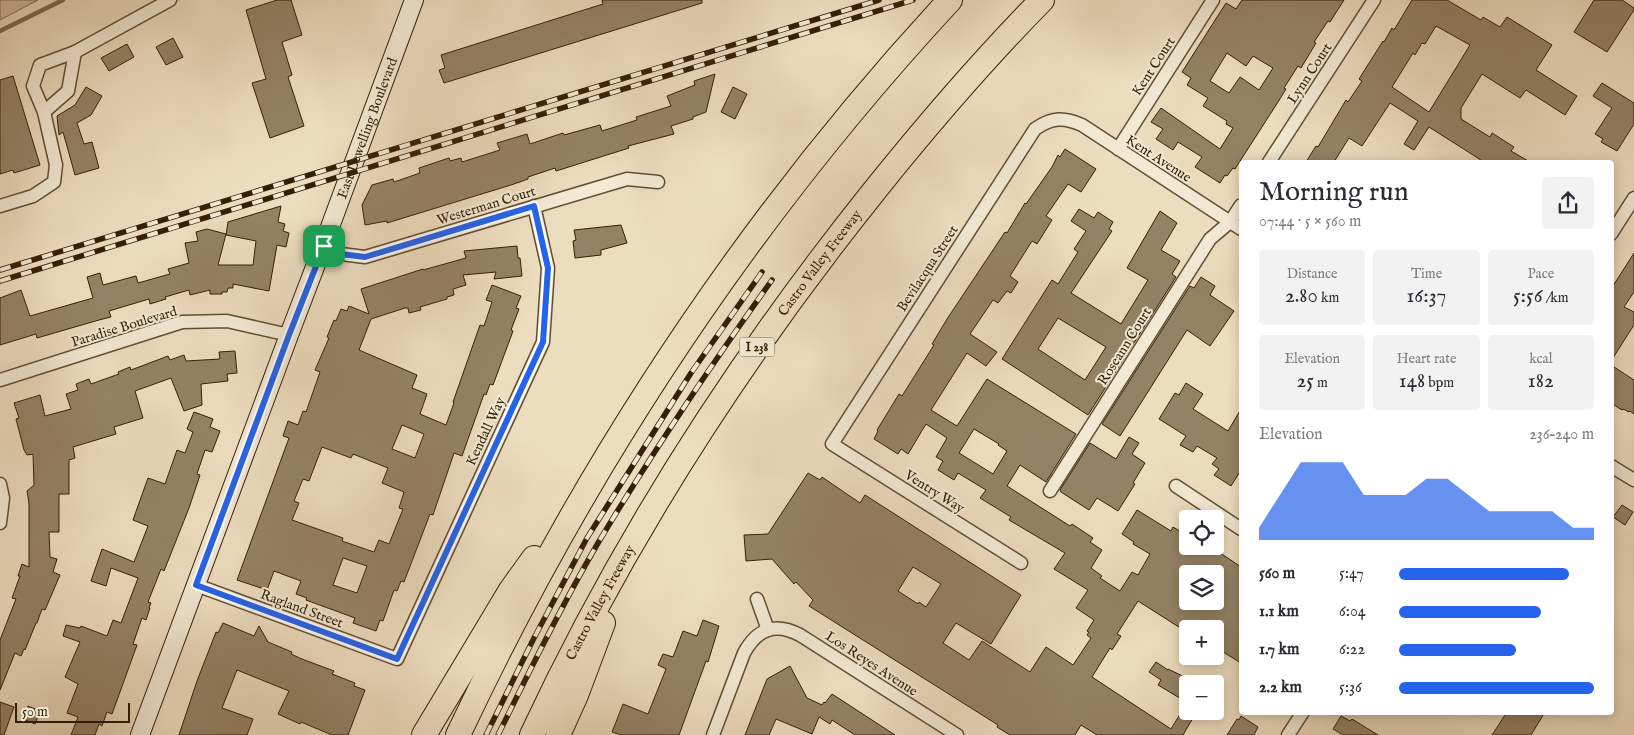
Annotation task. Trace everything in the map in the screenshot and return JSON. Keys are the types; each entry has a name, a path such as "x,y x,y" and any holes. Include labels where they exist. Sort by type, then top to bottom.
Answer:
{"highway":[{"path":"458,735 512,624 578,504 648,390 724,277 804,170 908,46 950,0"},
{"name":"Castro Valley Freeway","path":"532,735 572,654 636,537 670,480 743,367 822,257 911,145 992,53 1042,0"},
{"path":"424,735 511,590 578,504"},
{"path":"558,735 576,695 636,537"}],"main road":[{"name":"East Lewelling Boulevard","path":"140,735 324,246 414,0"}],"street":[{"path":"0,206 33,196 54,182 56,165 44,112 33,86 40,65 74,52 170,0"},
{"name":"Kent Court","path":"1118,149 1213,0"},
{"name":"Lynn Court","path":"1270,160 1374,0"},
{"path":"44,112 68,91 74,52"},
{"name":"Kent Avenue","path":"1056,119 1068,119 1082,126 1236,226"},
{"name":"Bevilacqua Street","path":"832,444 1035,129 1044,122 1056,119"},
{"name":"Westerman Court","path":"324,246 341,254 365,257 627,179 658,182"},
{"path":"1614,229 1634,198"},
{"name":"Kendall Way","path":"397,659 543,342 548,268 534,206"},
{"name":"Roseann Court","path":"1050,491 1210,239 1236,226"},
{"name":"Paradise Boulevard","path":"0,380 182,322 227,321 289,335"},
{"name":"Ventry Way","path":"832,444 1021,563"},
{"path":"1614,468 1634,480"},
{"path":"0,484 3,498 0,523"},
{"path":"1176,486 1239,528"},
{"name":"Ragland Street","path":"196,585 397,659"},
{"path":"713,735 744,653 754,637 768,630 757,599"},
{"name":"Los Reyes Avenue","path":"768,630 784,629 800,635 957,735"},
{"path":"1288,735 1301,715"}],"shaded area":[{"path":"0,0 38,0 0,20"}],"building":[{"path":"277,0 291,0 302,35 282,42 292,75 288,77 304,126 270,138 252,83 266,79 246,10"},
{"path":"602,0 702,0 702,3 444,83 439,70 445,68 441,55 603,4"},
{"path":"1242,0 1344,0 1314,42 1316,43 1301,68 1298,66 1284,88 1286,89 1235,169 1233,168 1227,176 1225,175 1220,183 1195,167 1202,157 1178,142 1173,150 1156,139 1163,129 1151,122 1161,108 1220,149 1233,128 1226,124 1227,121 1203,106 1208,98 1187,85 1191,78 1182,72 1226,3 1236,9","holes":["1227,53 1246,66 1253,56 1273,68 1259,90 1240,77 1229,93 1210,81"]},
{"path":"1412,0 1447,0 1481,20 1483,17 1500,27 1507,17 1552,45 1536,70 1577,96 1565,115 1526,90 1520,98 1482,74 1461,108 1461,119 1490,137 1492,133 1514,147 1511,151 1527,160 1481,160 1429,127 1414,150 1404,144 1418,121 1390,103 1362,146 1349,138 1335,160 1307,160 1316,146 1318,147 1346,100 1348,102 1362,81 1359,79 1392,28 1394,30","holes":["1436,26 1470,45 1429,112 1392,87 1413,53 1415,55 1422,43 1425,44"]},
{"path":"1594,0 1622,0 1634,8 1607,52 1574,32"},
{"path":"173,38 183,57 166,65 156,47"},
{"path":"127,44 134,57 109,71 101,58"},
{"path":"715,74 706,112 693,117 693,119 671,126 674,134 628,146 629,148 556,171 555,168 511,185 387,223 387,221 365,225 362,205 372,185 393,179 394,182 420,173 419,168 449,158 450,161 461,158 462,162 500,150 497,143 527,134 530,144 563,133 564,135 600,125 602,131 637,120 636,117 671,106 667,96 695,85 694,81"},
{"path":"13,76 40,165 14,173 13,170 0,174 0,80"},
{"path":"1602,83 1634,103 1634,124 1617,151 1601,142 1603,139 1595,134 1612,108 1593,96"},
{"path":"86,87 102,96 91,115 77,123 84,144 92,142 99,168 75,175 63,132 59,135 57,116 75,105"},
{"path":"733,87 747,94 735,119 721,112"},
{"path":"1065,149 1096,169 1081,192 1068,184 1046,216 1052,220 1037,244 1032,241 1010,276 1018,282 1011,293 1007,291 998,303 993,300 970,334 997,352 986,366 967,353 931,410 957,426 987,379 1076,434 1046,482 1020,465 1007,486 1070,526 1072,524 1093,538 1090,542 1102,550 1091,568 1102,576 1100,578 1120,591 1132,572 1138,575 1150,554 1133,544 1134,542 1122,534 1137,510 1171,531 1173,527 1179,531 1179,555 1223,555 1239,566 1239,662 1224,653 1224,620 1179,620 1179,627 1138,601 1117,634 1121,636 1112,650 1110,648 1092,677 1171,729 1179,716 1179,720 1192,720 1183,735 1097,735 1081,725 1075,735 1010,735 997,727 998,725 809,606 813,600 796,582 794,584 772,559 746,561 744,535 768,534 808,473 820,480 822,477 860,503 865,495 1021,595 991,644 956,623 943,643 969,660 982,641 1030,672 1046,647 1073,665 1091,638 1087,635 1089,632 1087,631 1094,620 1076,608 1088,590 1054,569 1065,553 1009,520 1011,517 980,498 986,490 958,473 954,480 938,470 943,461 936,457 947,438 926,424 908,454 901,449 898,454 874,439 877,430 899,394 902,396 934,345 932,344 947,319 1005,232 1007,233 1025,203 1052,167 1058,155 1060,157","holes":["974,429 1007,451 993,474 959,453","913,567 941,584 926,607 898,591"]},
{"path":"281,206 278,222 285,224 283,231 289,233 286,247 277,245 269,291 233,284 233,288 228,288 227,292 222,292 222,294 210,294 210,290 190,295 189,290 165,297 166,299 150,304 149,299 109,311 111,317 37,338 36,334 0,345 0,298 21,290 30,316 93,298 87,277 100,273 103,285 136,276 138,283 170,274 168,269 189,263 185,243 198,241 196,232 207,229 226,234 218,265 253,265 256,241 226,235 228,222"},
{"path":"1079,209 1094,218 1098,212 1113,222 1109,229 1112,231 1071,293 1121,324 1148,280 1127,268 1160,211 1177,223 1161,250 1180,261 1172,274 1176,277 1088,415 1002,359 1052,280 1058,284 1078,252 1074,249 1086,231 1071,221","holes":["1058,318 1106,347 1085,380 1038,349"]},
{"path":"621,225 627,243 601,250 601,255 575,258 573,241 576,240 574,230"},
{"path":"517,246 522,276 494,279 496,272 463,275 466,285 453,289 454,295 447,297 447,299 420,307 421,310 409,313 408,308 405,308 371,319 359,350 417,375 412,388 427,394 420,414 446,425 480,325 484,326 492,302 486,300 492,285 521,296 516,308 519,309 511,330 513,331 493,385 490,384 486,395 484,394 462,456 454,453 433,515 430,514 404,582 401,581 397,591 394,590 383,621 380,620 376,631 353,623 355,618 306,600 307,598 296,594 301,581 274,571 267,590 237,580 289,438 283,436 288,421 298,425 303,411 306,412 320,372 315,370 329,338 327,337 334,320 336,321 341,309 347,311 349,306 369,314 361,289 423,269 466,258 464,251","holes":["402,425 424,434 415,458 392,449","322,447 351,458 353,454 388,468 382,483 404,492 399,508 403,509 389,544 379,540 374,552 342,541 343,538 292,520 299,503 294,501 303,479 309,481","343,558 367,566 357,593 333,585"]},
{"path":"1634,253 1634,292 1624,307 1634,312 1634,325 1614,356 1614,284"},
{"path":"1201,277 1215,286 1210,295 1234,311 1210,346 1187,330 1120,436 1102,424 1190,286 1194,288"},
{"path":"235,351 237,373 227,374 228,381 201,384 202,405 184,411 171,378 135,391 143,418 114,427 116,434 73,447 75,458 69,460 69,494 59,494 59,532 49,532 50,557 57,559 53,572 60,575 45,610 42,609 25,650 21,656 15,653 0,690 0,640 16,599 12,598 22,564 29,567 29,504 27,491 34,485 33,454 27,455 24,450 16,419 19,418 14,403 40,395 45,416 71,409 66,394 78,390 76,384 89,379 91,384 119,374 118,372 130,367 131,370 168,356 170,360 184,355 186,361 220,359 219,352"},
{"path":"1614,367 1634,380 1634,414 1630,411 1622,410 1614,405"},
{"path":"1186,383 1203,394 1193,409 1228,431 1239,412 1239,473 1231,486 1214,475 1219,469 1212,464 1217,458 1197,446 1193,452 1180,445 1186,436 1159,419 1175,393 1179,395"},
{"path":"194,412 213,419 210,427 220,431 212,452 205,450 197,474 200,475 189,508 164,571 161,569 148,602 151,603 146,620 142,618 133,644 137,645 112,714 107,712 102,726 99,724 95,735 71,735 78,717 67,713 78,684 65,677 80,642 63,636 66,625 80,628 81,626 107,636 113,620 121,623 138,578 111,568 106,586 91,581 102,549 134,562 148,526 133,520 148,478 165,484 177,450 185,453 193,432 187,429"},
{"path":"1129,437 1139,443 1132,454 1145,463 1133,483 1135,484 1118,511 1097,498 1089,510 1061,492 1060,490 1090,443 1116,459"},
{"path":"1622,505 1633,512 1625,525 1614,518"},
{"path":"703,620 719,626 708,662 706,661 679,735 621,735 612,732 623,704 648,714 666,669 658,665 663,654 673,657 683,631 697,636"},
{"path":"223,623 254,636 259,626 268,642 292,652 291,654 302,659 334,671 332,674 355,683 354,686 365,690 348,735 332,735 278,714 289,691 237,670 222,708 253,719 247,735 179,735 216,632 218,633"},
{"path":"1156,662 1181,675 1179,675 1179,698 1158,685 1161,680 1149,672"},
{"path":"790,666 807,698 822,705 832,694 895,735 855,735 832,720 830,724 819,717 812,734 776,719 769,735 745,735 767,679"},
{"path":"0,702 14,707 4,735 0,735"},
{"path":"28,706 40,711 35,724 23,719"},
{"path":"1505,715 1543,715 1531,735 1492,735"},
{"path":"1241,716 1258,727 1254,735 1227,735 1237,719 1239,720"},
{"path":"1341,716 1350,721 1352,719 1378,735 1343,735 1333,729"}],"waterway":[{"path":"0,31 63,0"}],"railway":[{"path":"0,270 879,0"},
{"path":"0,281 913,0"},
{"path":"486,735 534,638 587,538 691,373 762,272"},
{"path":"498,735 534,662 598,543 682,410 772,280"}],"route":[{"path":"534,206 548,268 543,342 397,659 196,585 324,246 341,254 365,257 534,206"}]}
